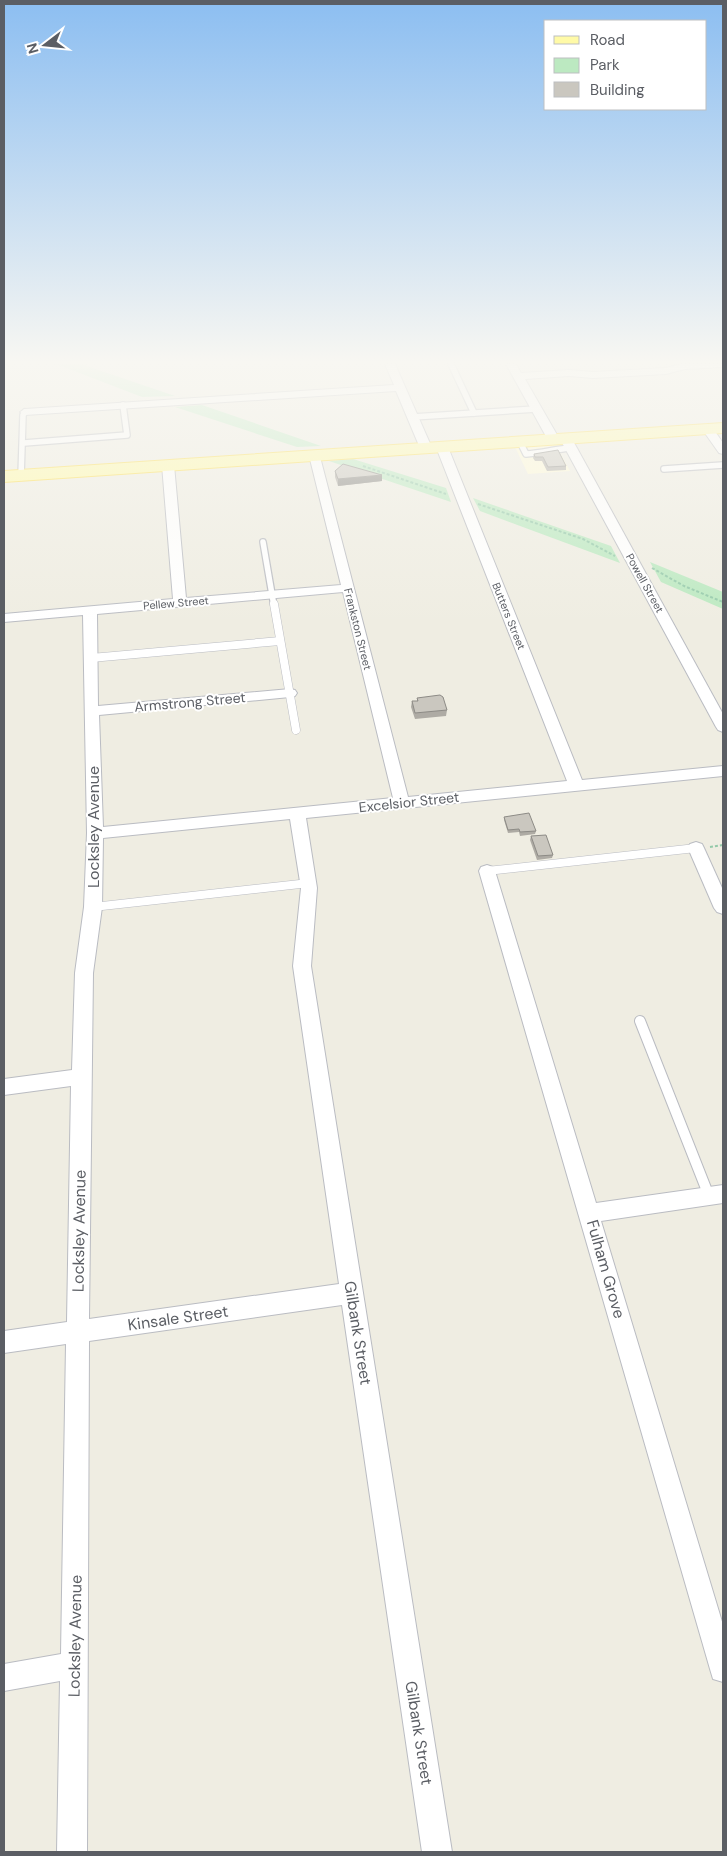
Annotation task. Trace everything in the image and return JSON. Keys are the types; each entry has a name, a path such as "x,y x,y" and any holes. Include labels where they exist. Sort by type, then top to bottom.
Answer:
{"main road":[{"path":"12,477 390,451"}],"street":[{"name":"Butters Street","path":"435,451 576,785"},
{"name":"Powell Street","path":"554,451 632,561 723,727"},
{"name":"Frankston Street","path":"315,455 402,803"},
{"path":"168,465 180,602"},
{"name":"Pellew Street","path":"4,618 348,588"},
{"name":"Locksley Avenue","path":"72,1852 81,1078 84,973 93,907 95,833 90,611"},
{"name":"Armstrong Street","path":"91,711 290,693"},
{"name":"Excelsior Street","path":"95,833 723,771"},
{"name":"Gilbank Street","path":"297,814 308,883 302,966 437,1852"},
{"path":"696,848 723,908"},
{"name":"Fulham Grove","path":"487,871 590,1213 723,1669"},
{"path":"4,1087 81,1078"},
{"path":"590,1213 716,1195"},
{"name":"Kinsale Street","path":"4,1342 352,1293"},
{"path":"4,1677 74,1665"}],"lane":[{"path":"12,477 21,451"},
{"path":"664,469 723,465"},
{"path":"263,542 296,730"},
{"path":"91,658 280,641"},
{"path":"487,871 696,848"},
{"path":"93,907 308,883"},
{"path":"640,1022 716,1195"}],"path":[{"path":"361,465 450,495"},
{"path":"474,502 584,541 609,551 617,558 625,557 642,567 653,568 670,576 684,586 723,602"}],"shaded area":[{"path":"517,451 559,451 570,471 528,474"}],"green space":[{"path":"353,459 446,488 451,502 329,461"},
{"path":"473,498 611,546 620,563 480,511"},
{"path":"650,562 723,592 723,609 661,582"}],"building":[{"path":"558,451 566,466 548,467 543,457 535,457 534,454"},
{"path":"343,464 382,475 338,479 335,471"},
{"path":"440,695 443,697 447,710 415,713 412,701 418,701 417,698"},
{"path":"529,813 536,831 520,832 519,829 508,830 504,817"},
{"path":"546,835 553,855 538,856 531,836"}]}
